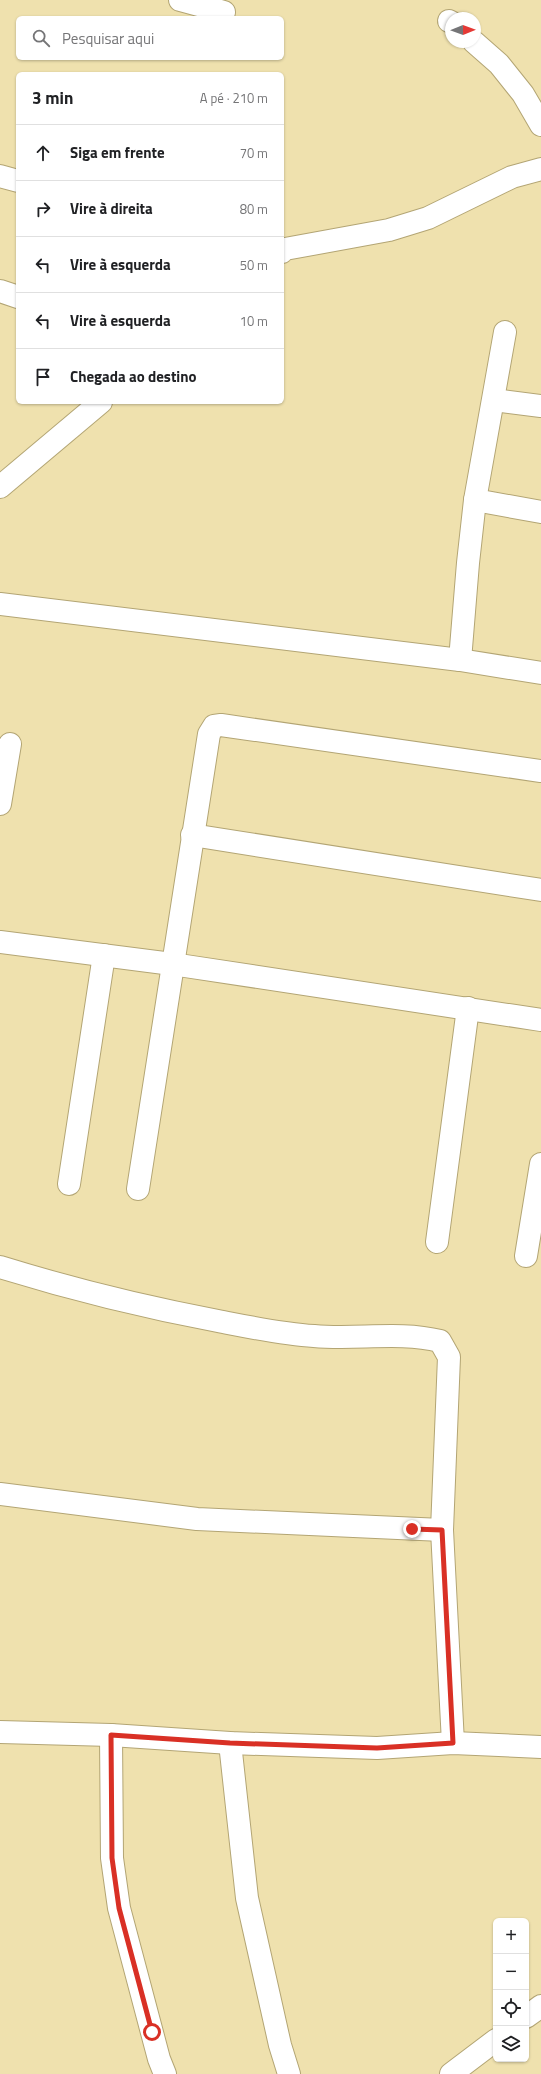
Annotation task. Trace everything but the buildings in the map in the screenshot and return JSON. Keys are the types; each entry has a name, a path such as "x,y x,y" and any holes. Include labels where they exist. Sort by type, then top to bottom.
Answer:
{"street":[{"path":"180,0 224,12"},
{"path":"481,48 499,64 523,94 541,125"},
{"path":"284,250 389,230 409,224 428,218 512,177 541,169"},
{"path":"0,176 16,180"},
{"path":"0,291 16,296"},
{"path":"460,660 475,500 505,332"},
{"path":"494,400 541,406"},
{"path":"0,487 99,404"},
{"path":"475,500 541,512"},
{"path":"0,604 460,660 541,674"},
{"path":"138,1189 192,835 209,734 214,726 221,725 541,771"},
{"path":"0,804 10,744"},
{"path":"192,835 541,890"},
{"path":"0,942 172,964 541,1020"},
{"path":"69,1184 104,955"},
{"path":"437,1242 468,1008"},
{"path":"526,1256 541,1164"},
{"path":"0,1267 81,1291 192,1316 266,1330 314,1336 421,1336 440,1341 449,1357 442,1530 453,1743"},
{"path":"0,1494 197,1519 442,1530"},
{"path":"0,1732 111,1735 230,1743 377,1748 453,1743 541,1747"},
{"path":"111,1735 112,1858 119,1908 159,2059 165,2074"},
{"path":"230,1743 247,1898 280,2045 289,2074"},
{"path":"529,2015 541,2006"},
{"path":"450,2074 493,2042"}],"route":[{"path":"152,2032 119,1908 112,1858 111,1735 230,1743 377,1748 453,1743 442,1530 412,1529"}]}
